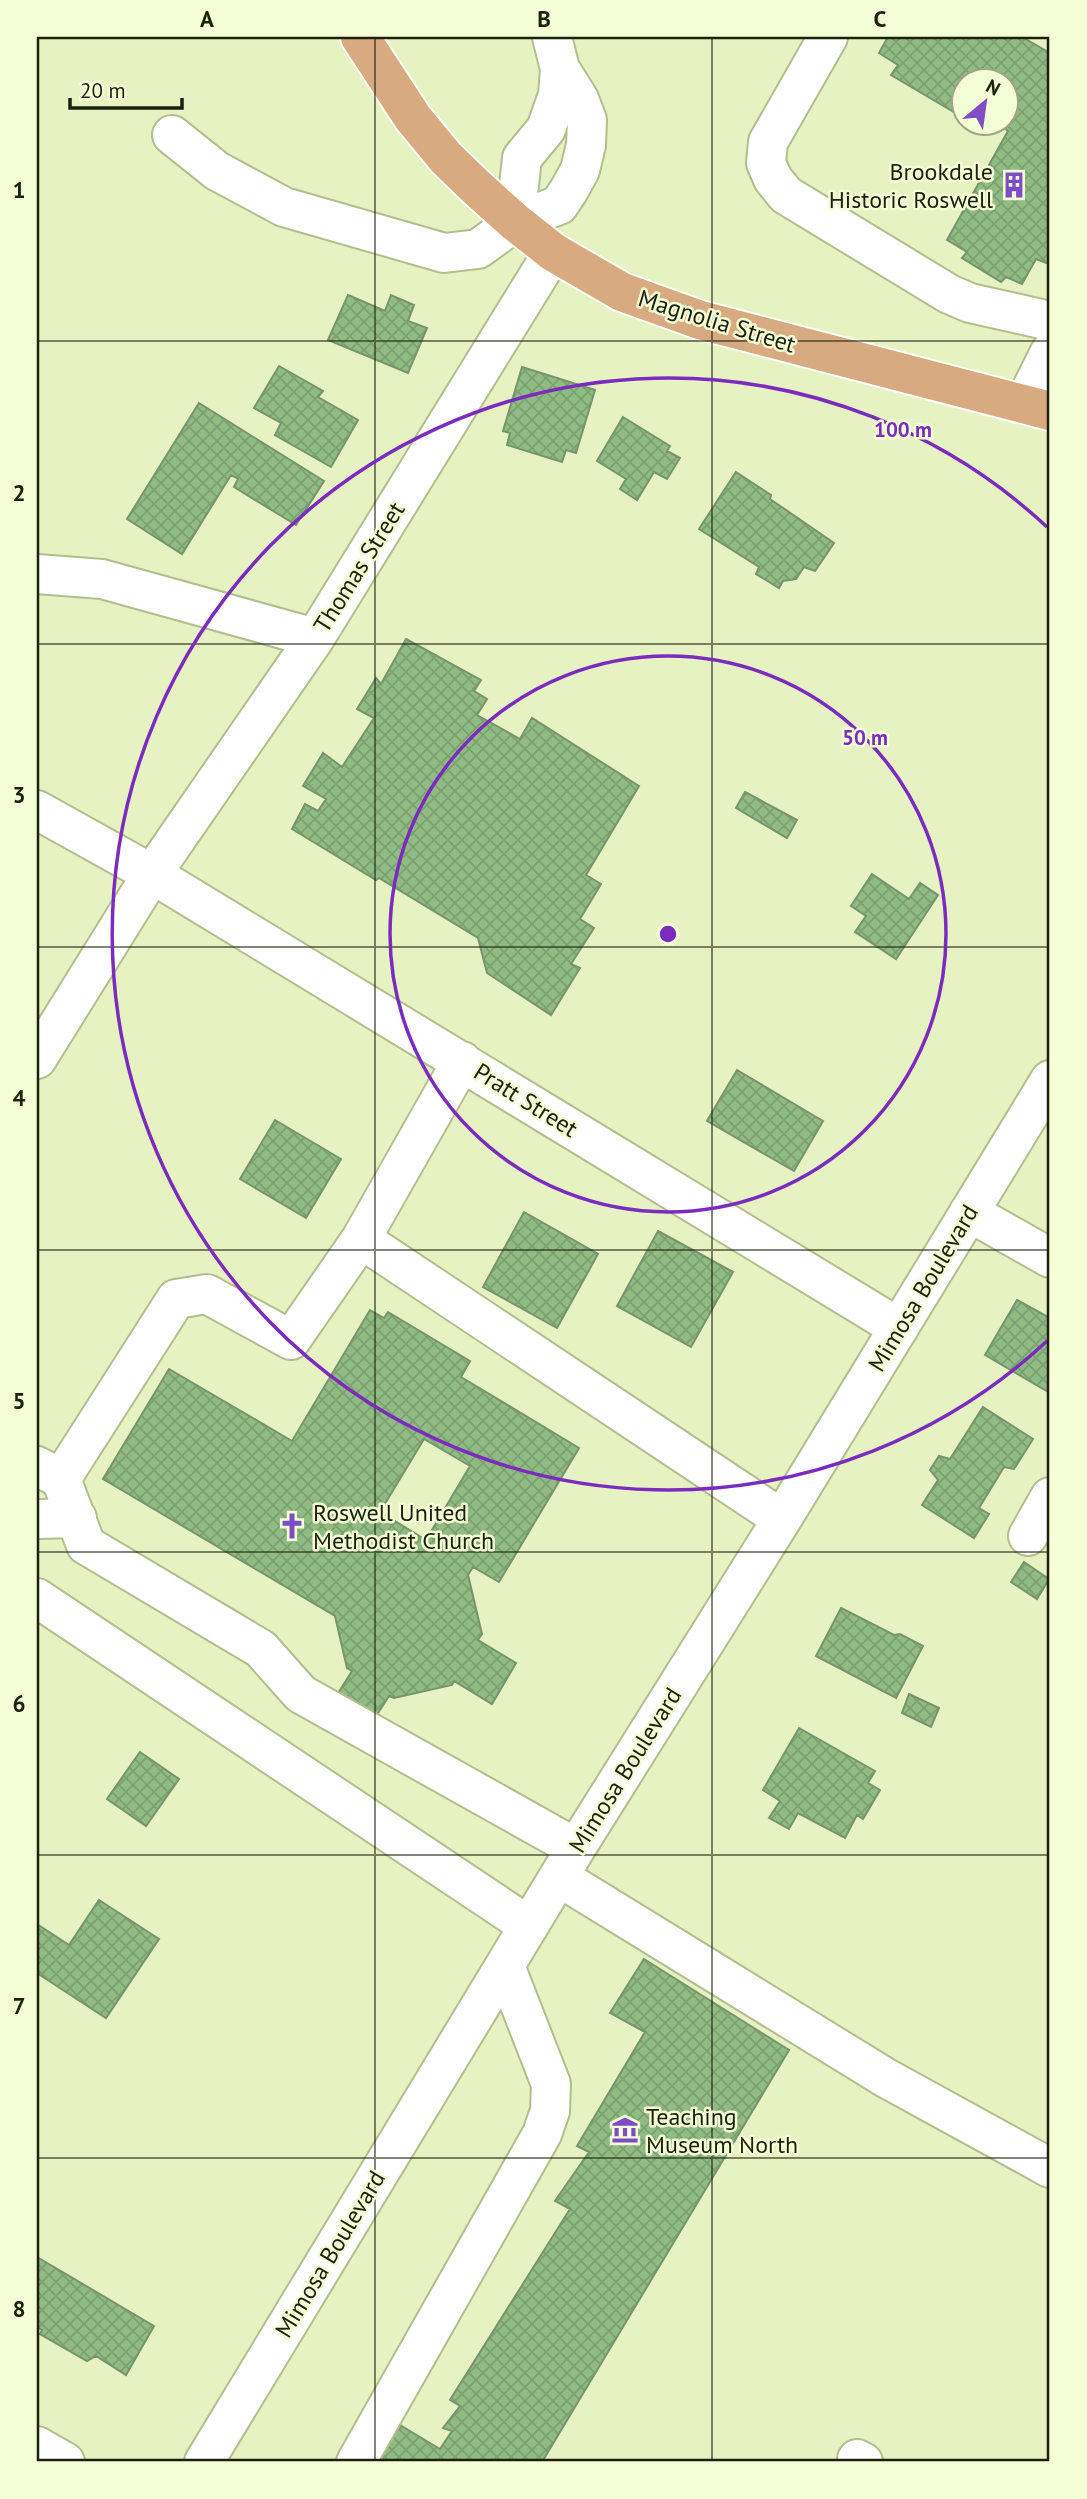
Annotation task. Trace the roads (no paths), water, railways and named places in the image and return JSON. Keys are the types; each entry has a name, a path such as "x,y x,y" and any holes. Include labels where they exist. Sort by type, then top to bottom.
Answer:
{"main road":[{"name":"Magnolia Street","path":"360,37 413,118 446,158 515,222 554,252 622,292 700,320 1037,408"}],"street":[{"path":"828,37 768,142 766,163 773,179 786,194 949,294 970,303 1050,321"},
{"path":"515,222 522,158 546,129 558,95 556,53"},
{"path":"172,135 217,171 284,207 444,253 478,249 515,222 559,205 580,170 586,145 587,120 556,53"},
{"name":"Thomas Street","path":"37,1059 152,874 315,638 554,252"},
{"path":"1037,408 1050,352"},
{"path":"37,574 102,579 315,638"},
{"name":"Pratt Street","path":"37,810 152,874 899,1328"},
{"path":"462,1061 361,1239 290,1340 207,1294 176,1299 49,1473 77,1518 86,1545 261,1649 301,1694 568,1862 886,2078 1050,2168"},
{"name":"Mimosa Boulevard","path":"204,2462 568,1862 782,1519 1050,1080"},
{"path":"969,1212 1050,1258"},
{"path":"361,1239 782,1519"},
{"path":"1028,1536 1050,1497"},
{"path":"37,1519 77,1518"},
{"path":"37,1598 529,1926"},
{"path":"356,2462 542,2134 550,2111 551,2084 505,1966"},
{"path":"37,2445 65,2462"}],"place":[{"name":"Brookdale Historic Roswell","path":"1014,185"},
{"name":"Roswell United Methodist Church","path":"292,1526"},
{"name":"Teaching Museum North","path":"625,2130"}]}
